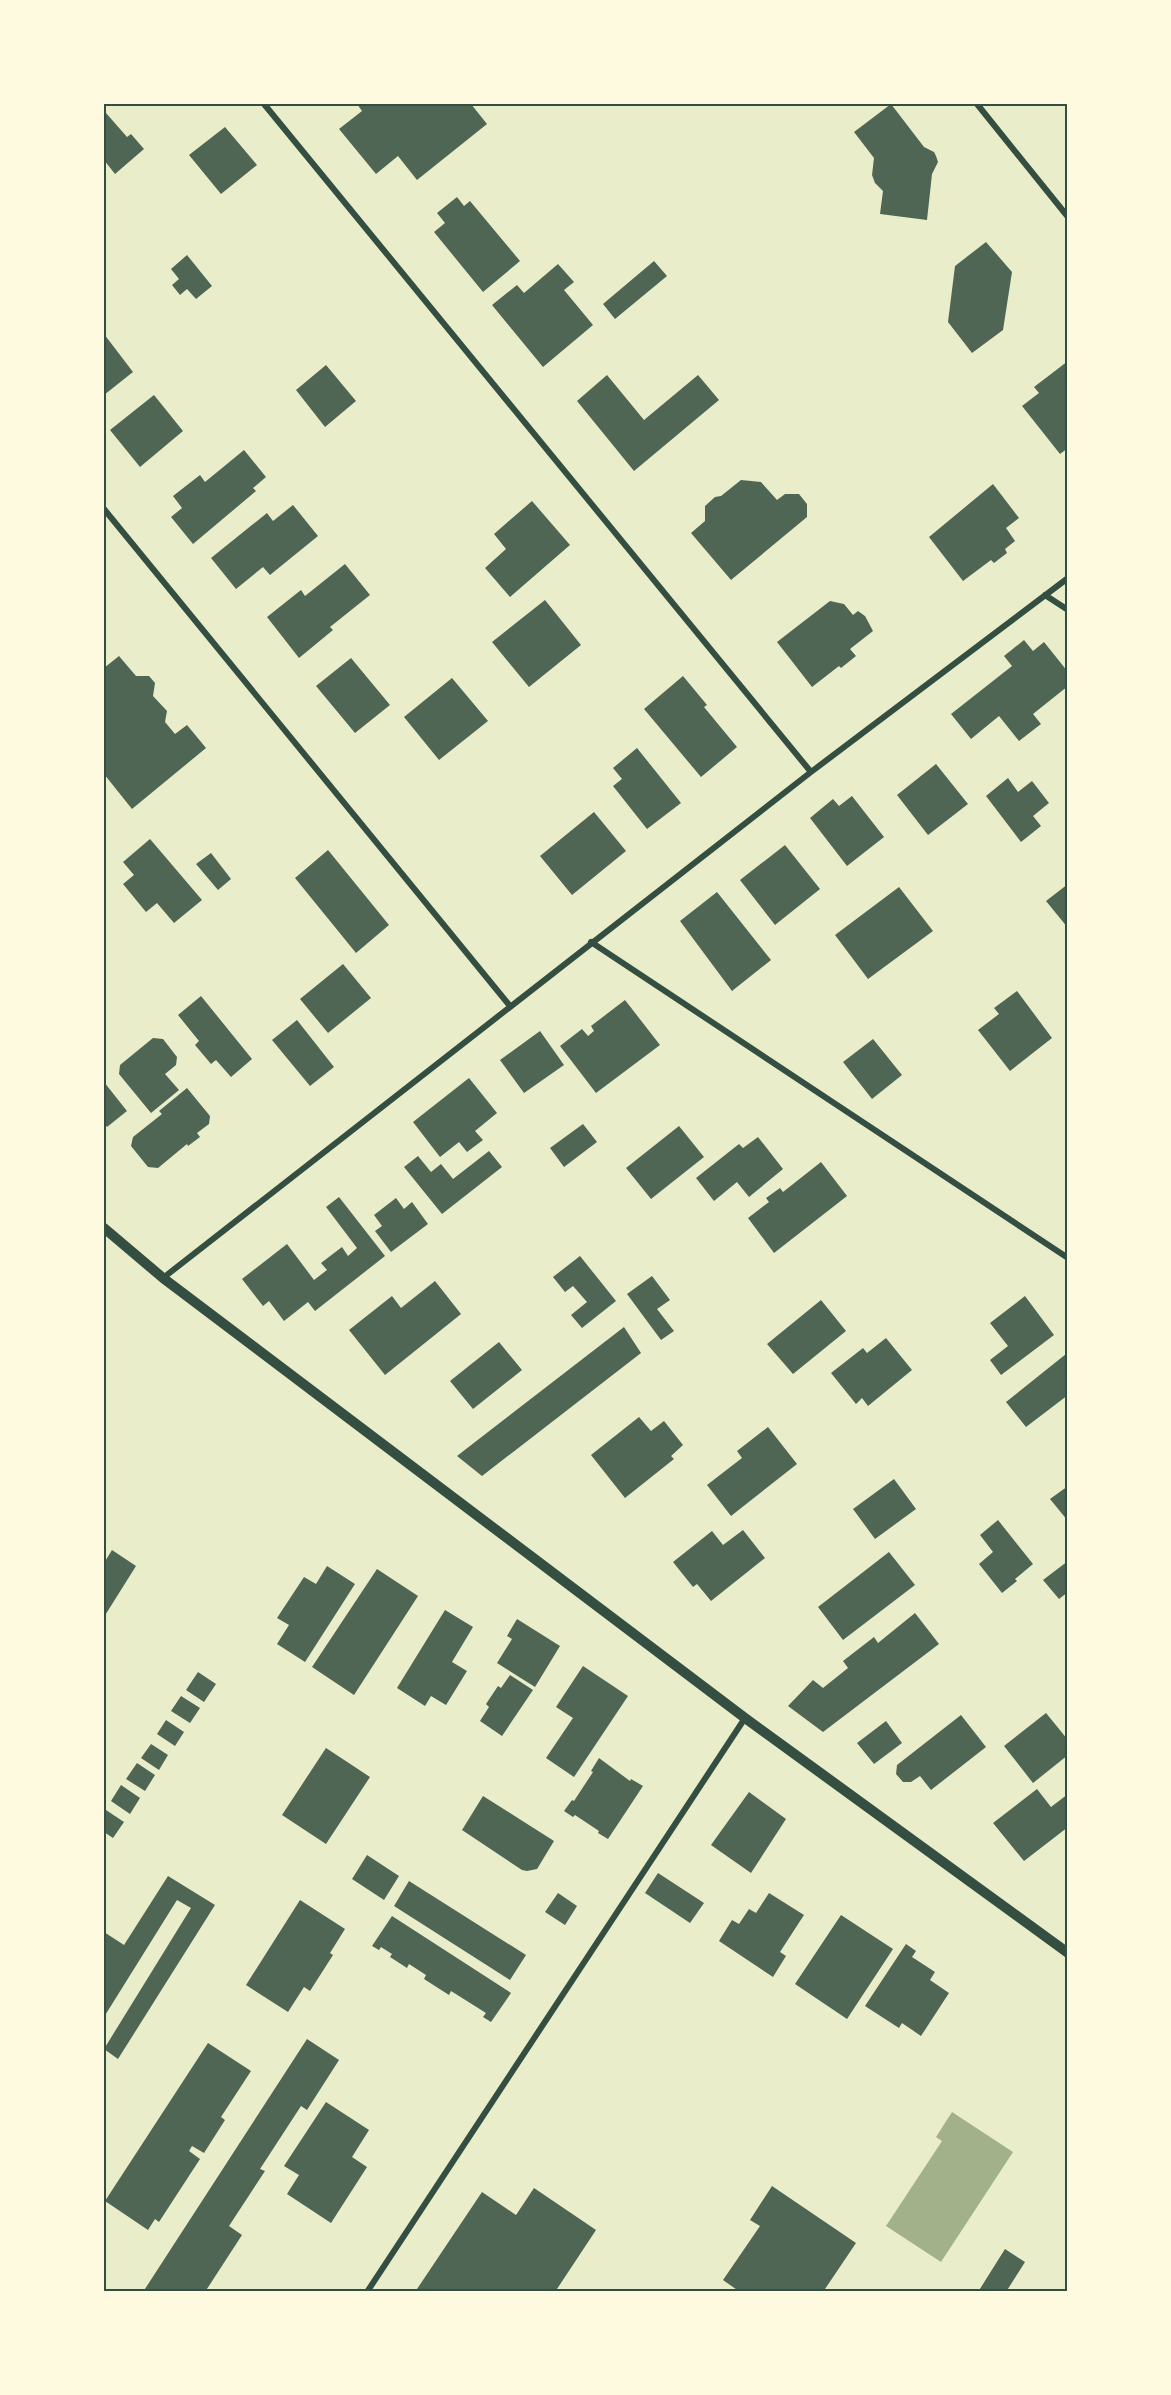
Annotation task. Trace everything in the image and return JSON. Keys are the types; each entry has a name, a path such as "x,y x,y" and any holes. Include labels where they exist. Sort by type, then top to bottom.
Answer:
{"street":[{"path":"264,104 811,772"},
{"path":"977,104 1068,217"},
{"path":"104,509 510,1006"},
{"path":"162,1278 811,772 1068,578"},
{"path":"1045,596 1068,610"},
{"path":"591,942 1068,1258"},
{"path":"104,1228 162,1278 745,1718 1068,1953"},
{"path":"366,2292 745,1718"}],"shaded area":[{"path":"952,2112 1013,2152 941,2262 886,2226 942,2141 936,2137"}],"building":[{"path":"357,104 471,104 487,124 417,180 398,156 376,174 339,129 362,111"},
{"path":"891,104 924,147 934,152 938,162 932,174 927,220 880,214 883,191 875,183 872,175 874,158 854,132"},
{"path":"106,113 127,137 131,134 144,149 115,174 104,160 104,115"},
{"path":"225,127 257,165 221,194 189,155"},
{"path":"457,197 464,206 470,201 520,261 483,292 434,232 445,223 437,213"},
{"path":"986,242 1012,272 1003,330 972,353 948,322 955,266"},
{"path":"187,255 212,286 196,299 187,289 180,295 172,285 179,279 171,269"},
{"path":"654,261 667,276 615,319 603,304"},
{"path":"558,264 574,282 564,290 593,325 543,367 492,305 517,285 524,293"},
{"path":"104,334 133,372 104,395"},
{"path":"1068,361 1068,448 1060,454 1022,406 1039,393 1034,387"},
{"path":"326,365 356,401 325,427 296,390"},
{"path":"607,375 644,420 698,375 719,400 634,471 577,401"},
{"path":"154,395 183,431 140,467 110,430"},
{"path":"244,450 266,477 253,488 256,491 193,544 171,517 182,508 173,496 200,475 205,482"},
{"path":"741,480 761,482 777,500 785,494 799,494 807,504 807,517 731,580 691,533 705,521 705,506"},
{"path":"993,484 1019,518 1006,528 1015,541 1005,549 1007,553 994,563 991,560 963,581 929,537"},
{"path":"532,501 570,545 510,597 485,568 506,549 494,534"},
{"path":"293,505 318,536 270,575 263,567 236,589 211,558 267,513 273,521"},
{"path":"345,564 370,595 330,627 333,630 299,658 267,617 301,590 305,596"},
{"path":"545,600 581,645 529,687 492,642"},
{"path":"830,601 844,604 853,615 858,611 865,616 873,631 850,649 856,656 812,687 777,642"},
{"path":"1024,640 1033,651 1044,642 1068,672 1068,686 1033,714 1041,724 1019,741 999,716 971,739 951,714 1012,666 1004,656"},
{"path":"119,656 136,676 149,676 155,683 153,696 167,711 165,722 175,734 187,725 206,748 132,809 104,774 104,668"},
{"path":"351,658 390,705 355,733 316,686"},
{"path":"683,676 707,705 704,707 737,747 701,777 644,709"},
{"path":"452,678 488,721 439,760 404,717"},
{"path":"637,748 681,803 647,829 613,786 622,779 613,768"},
{"path":"936,764 968,804 928,835 897,795"},
{"path":"1008,778 1018,792 1032,781 1049,803 1033,816 1041,826 1021,842 986,796"},
{"path":"852,796 884,837 847,866 810,818 833,799 839,806"},
{"path":"594,812 626,851 572,895 540,856"},
{"path":"150,839 202,900 174,923 157,903 146,912 123,884 134,875 123,862"},
{"path":"785,845 820,889 775,925 740,880"},
{"path":"328,850 389,925 356,953 295,878"},
{"path":"211,853 231,879 218,890 196,864"},
{"path":"1068,884 1068,928 1046,901"},
{"path":"899,887 933,931 868,979 835,935"},
{"path":"717,892 771,960 732,991 680,921"},
{"path":"343,964 371,998 328,1033 300,999"},
{"path":"1017,991 1052,1038 1010,1071 978,1030 999,1014 994,1008"},
{"path":"201,996 252,1059 231,1077 216,1060 211,1064 195,1045 199,1041 178,1015"},
{"path":"625,1000 660,1045 596,1093 560,1046 582,1029 588,1036 594,1031 591,1026"},
{"path":"297,1020 334,1067 310,1086 272,1040"},
{"path":"540,1031 564,1065 524,1093 500,1060"},
{"path":"153,1038 163,1039 177,1057 176,1065 165,1074 179,1090 151,1113 119,1074 120,1065"},
{"path":"873,1039 902,1075 872,1099 843,1062"},
{"path":"469,1078 497,1113 475,1131 483,1140 467,1152 459,1142 440,1157 413,1122"},
{"path":"104,1082 127,1111 107,1127 104,1123"},
{"path":"187,1088 210,1116 209,1124 197,1133 200,1137 188,1146 187,1144 158,1168 148,1167 131,1146 133,1137 162,1114 159,1111"},
{"path":"583,1124 597,1142 564,1167 550,1148"},
{"path":"679,1126 704,1157 651,1199 626,1168"},
{"path":"758,1137 783,1169 749,1197 737,1182 714,1201 696,1178 739,1144 743,1148"},
{"path":"489,1151 502,1167 442,1214 404,1167 418,1156 431,1172 441,1164 453,1179"},
{"path":"821,1162 847,1196 774,1253 748,1218 769,1202 766,1198 780,1188 783,1192"},
{"path":"339,1197 385,1256 315,1311 308,1302 284,1321 269,1301 263,1306 242,1279 287,1244 314,1280 327,1270 321,1263 342,1247 348,1256 357,1248 326,1207"},
{"path":"396,1198 404,1209 412,1202 428,1224 391,1252 375,1231 382,1226 374,1215"},
{"path":"580,1256 616,1301 582,1328 571,1315 587,1302 573,1286 565,1292 553,1277"},
{"path":"652,1276 670,1300 657,1309 674,1331 661,1340 627,1294"},
{"path":"435,1281 461,1314 385,1375 349,1330 392,1296 401,1308"},
{"path":"1025,1296 1054,1335 1001,1375 990,1360 1008,1346 990,1323"},
{"path":"821,1300 846,1331 793,1374 767,1344"},
{"path":"624,1327 641,1353 482,1476 457,1456"},
{"path":"886,1338 912,1370 868,1406 862,1398 856,1404 831,1373 863,1348 867,1353"},
{"path":"499,1342 522,1370 473,1409 450,1381"},
{"path":"1066,1354 1068,1395 1026,1427 1006,1402"},
{"path":"639,1417 651,1431 664,1421 683,1445 671,1456 674,1459 625,1498 591,1455"},
{"path":"768,1427 797,1464 731,1516 707,1485 742,1458 737,1451"},
{"path":"894,1479 916,1509 875,1539 853,1509"},
{"path":"1068,1486 1068,1521 1050,1499"},
{"path":"998,1520 1033,1564 1002,1593 979,1564 993,1552 980,1535"},
{"path":"743,1530 765,1558 711,1601 697,1584 693,1587 673,1562 712,1531 723,1545"},
{"path":"112,1550 136,1566 104,1617 104,1563"},
{"path":"889,1552 915,1585 843,1640 818,1607"},
{"path":"1068,1561 1068,1592 1059,1599 1043,1580"},
{"path":"327,1566 355,1584 305,1662 277,1644 289,1625 277,1618 304,1577 316,1584"},
{"path":"377,1569 418,1596 354,1695 312,1667"},
{"path":"445,1610 473,1627 452,1662 467,1671 446,1705 431,1696 425,1706 397,1688"},
{"path":"915,1613 939,1644 823,1732 788,1706 813,1680 823,1688 848,1668 843,1661 874,1637 878,1643"},
{"path":"517,1619 560,1646 535,1687 497,1663 512,1639 507,1636"},
{"path":"583,1666 628,1696 574,1777 546,1758 573,1718 556,1707"},
{"path":"198,1672 216,1684 204,1702 186,1690"},
{"path":"510,1675 533,1690 502,1736 480,1721 489,1707 486,1704 498,1686 501,1688"},
{"path":"181,1696 200,1708 190,1723 171,1711"},
{"path":"1046,1713 1068,1740 1068,1755 1033,1783 1004,1746"},
{"path":"961,1715 986,1747 931,1790 920,1776 911,1782 903,1782 896,1774 897,1765"},
{"path":"166,1720 184,1732 175,1746 157,1734"},
{"path":"886,1721 902,1743 874,1764 857,1743"},
{"path":"151,1744 168,1755 159,1770 141,1758"},
{"path":"326,1748 370,1777 326,1844 282,1815"},
{"path":"599,1758 630,1781 631,1779 643,1786 608,1839 575,1815 573,1817 564,1811 572,1800 574,1801 593,1772 591,1771"},
{"path":"137,1763 155,1775 145,1791 126,1779"},
{"path":"121,1785 140,1798 130,1814 111,1801"},
{"path":"1037,1789 1051,1807 1068,1794 1068,1827 1024,1861 993,1823"},
{"path":"749,1792 786,1819 751,1873 711,1845"},
{"path":"483,1796 554,1841 537,1869 522,1870 462,1830"},
{"path":"106,1810 124,1822 113,1838 104,1832"},
{"path":"367,1855 399,1876 384,1900 352,1879"},
{"path":"658,1873 704,1903 690,1923 645,1893"},
{"path":"168,1876 215,1905 118,2059 104,2049 191,1908 177,1900 104,2017 104,1932 124,1945"},
{"path":"409,1881 526,1955 510,1980 394,1906"},
{"path":"558,1893 577,1906 565,1925 545,1912"},
{"path":"769,1893 804,1915 780,1952 786,1956 773,1977 719,1941 732,1920 739,1924 749,1909 756,1913"},
{"path":"300,1900 345,1929 330,1953 333,1955 310,1991 304,1987 288,2012 246,1985"},
{"path":"841,1915 893,1949 847,2019 795,1984"},
{"path":"392,1916 511,1993 491,2022 483,2017 486,2013 451,1991 449,1995 424,1979 426,1975 409,1964 407,1968 390,1957 392,1954 381,1947 379,1950 372,1946"},
{"path":"906,1944 916,1951 912,1957 935,1972 930,1980 949,1993 921,2036 902,2023 899,2028 865,2006"},
{"path":"307,2039 339,2060 307,2110 301,2106 260,2169 265,2171 229,2226 242,2235 205,2292 143,2292"},
{"path":"208,2043 251,2071 221,2117 225,2120 204,2153 192,2146 189,2151 200,2159 159,2222 155,2219 148,2230 105,2201"},
{"path":"326,2102 369,2130 352,2157 367,2167 331,2223 287,2194 299,2175 284,2166"},
{"path":"772,2186 856,2243 823,2292 740,2292 723,2280 760,2226 750,2220"},
{"path":"534,2188 596,2230 555,2292 415,2292 482,2192 516,2215"},
{"path":"1005,2249 1025,2262 1006,2292 978,2292"}]}
